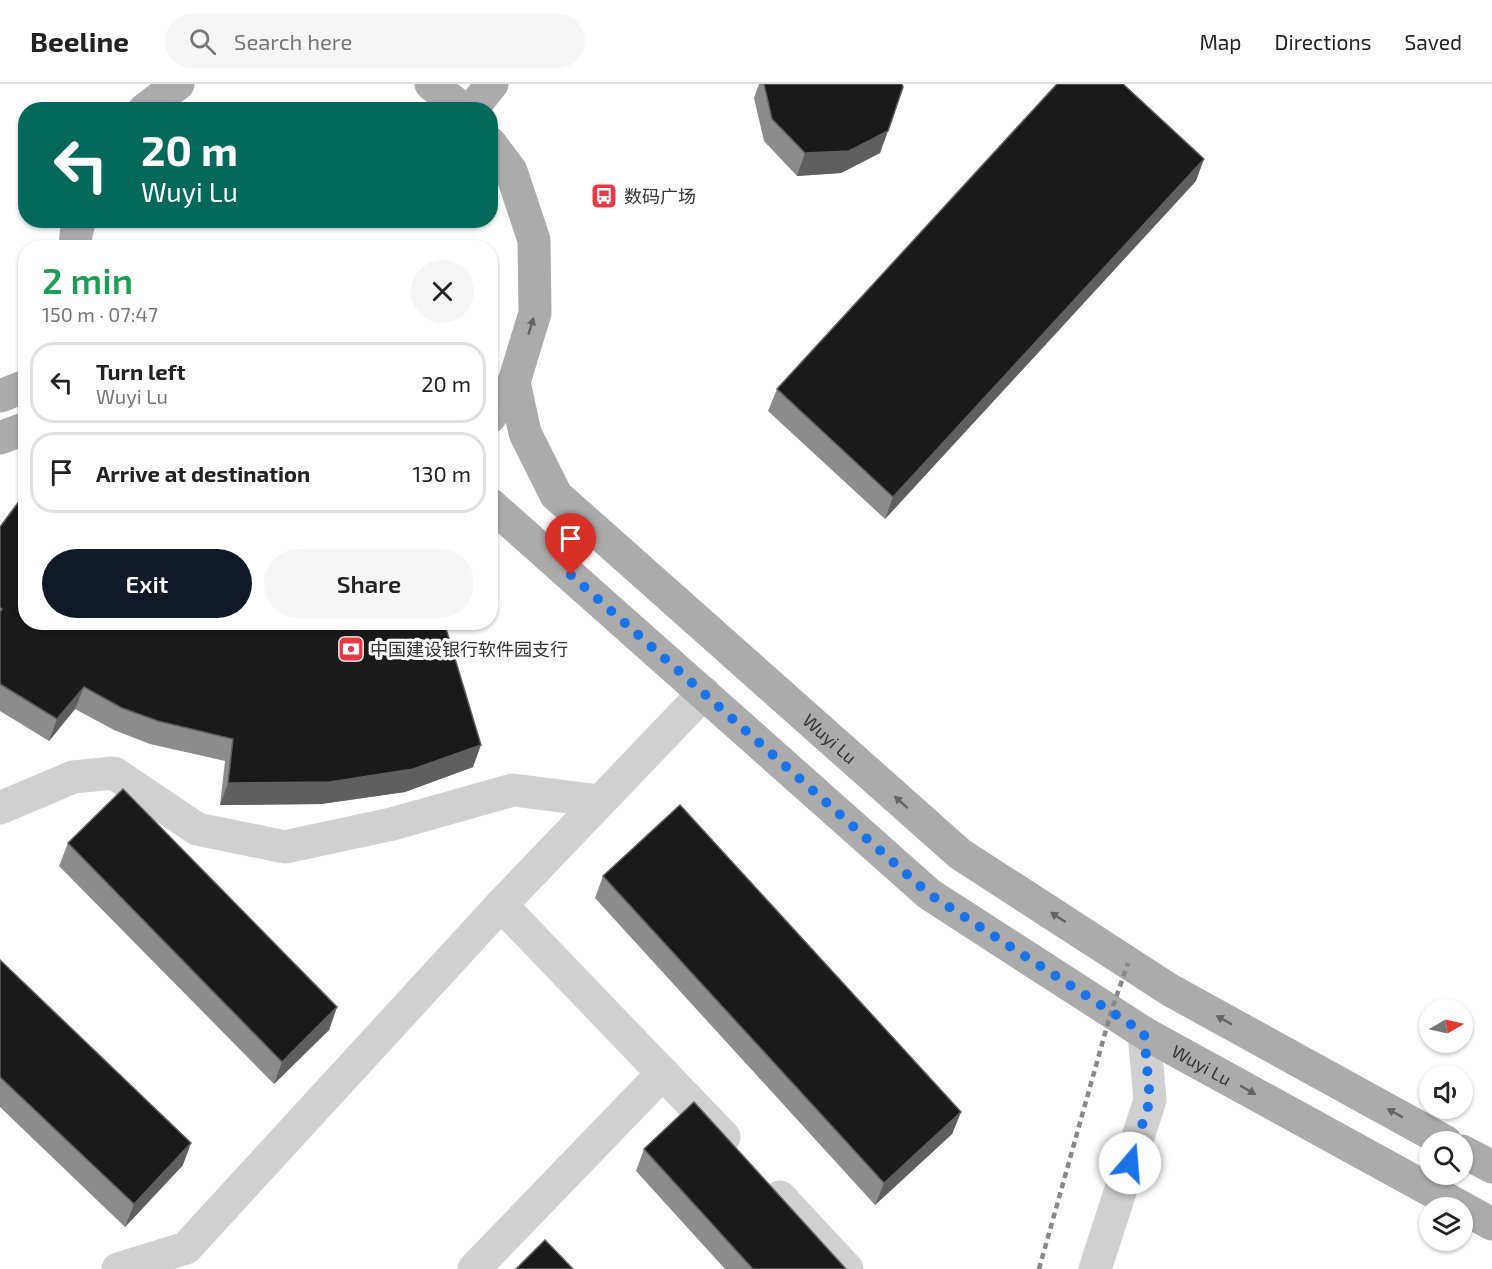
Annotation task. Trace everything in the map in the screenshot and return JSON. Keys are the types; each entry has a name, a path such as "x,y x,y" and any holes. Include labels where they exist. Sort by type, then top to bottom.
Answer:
{"main road":[{"path":"152,100 178,84"},
{"path":"431,84 455,102"},
{"path":"477,102 492,84"},
{"path":"498,154 511,171 534,240 535,313 514,382 498,405"},
{"name":"Wuyi Lu","path":"514,382 525,433 556,495 960,854 1170,990 1426,1131"},
{"path":"0,396 18,389"},
{"path":"0,438 18,431"},
{"name":"Wuyi Lu","path":"498,511 929,894 1144,1033 1492,1224"},
{"path":"1473,1156 1492,1167"}],"street":[{"path":"118,1269 186,1248 501,905 704,693"},
{"path":"0,808 73,777 114,773 197,830 285,847 392,824 513,790 600,801"},
{"path":"501,905 847,1269"},
{"path":"1095,1269 1150,1100 1144,1033"},
{"path":"474,1269 663,1073"}],"building":[{"path":"764,84 902,84 903,87 888,131 849,151 805,153 772,119"},
{"path":"1057,84 1123,84 1204,159 893,497 777,389"},
{"path":"18,503 18,630 446,630 481,745 413,769 330,782 228,783 233,739 158,721 122,708 84,687 57,719 0,684 0,612 2,609 0,607 0,527"},
{"path":"123,789 337,1007 282,1062 68,843"},
{"path":"680,805 961,1112 884,1183 603,876"},
{"path":"0,960 191,1143 134,1204 0,1077"},
{"path":"694,1102 846,1269 753,1269 644,1149"},
{"path":"545,1240 573,1269 516,1269"}],"railway":[{"path":"1039,1269 1111,1012 1128,963"}],"place":[{"name":"数码广场","path":"604,196"},
{"name":"中国建设银行软件园支行","path":"351,649"}],"route":[{"path":"571,575 929,894 1144,1033 1150,1100 1130,1163"}]}
